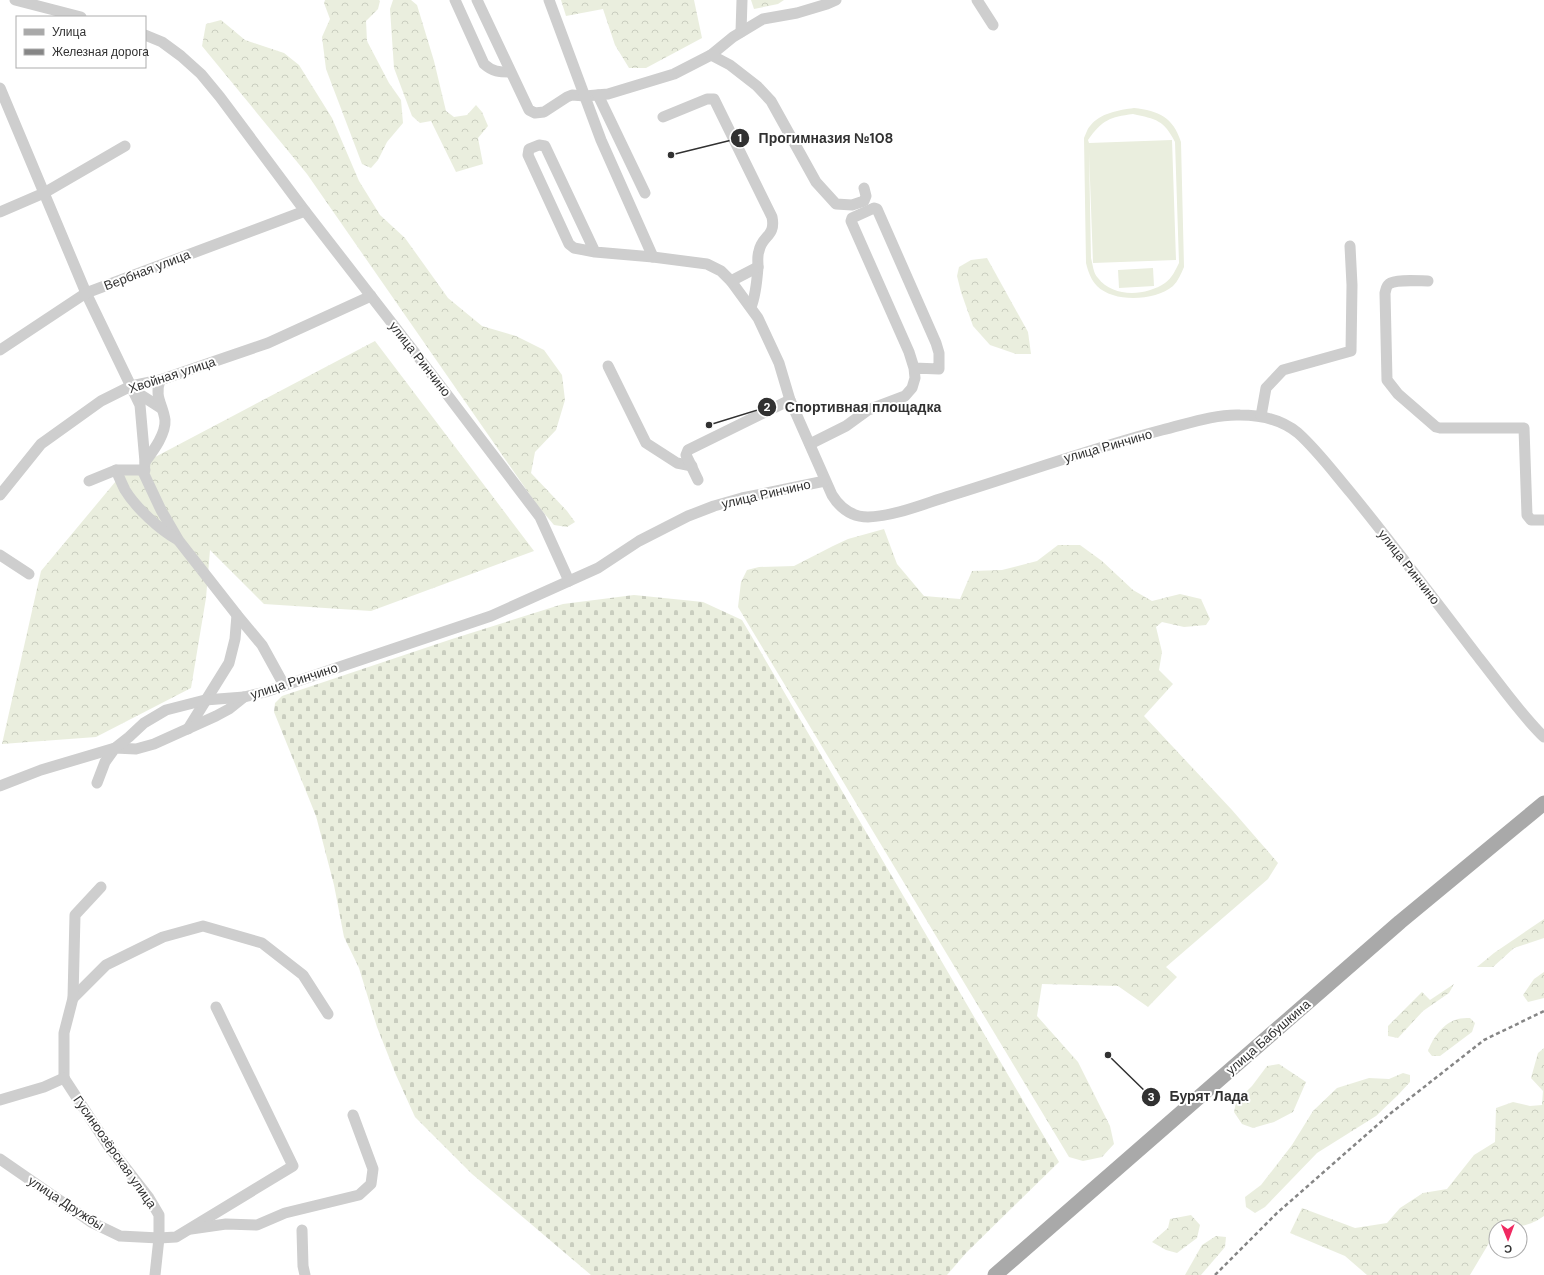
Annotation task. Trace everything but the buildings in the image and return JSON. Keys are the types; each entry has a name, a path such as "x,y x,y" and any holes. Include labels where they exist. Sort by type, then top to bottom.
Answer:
{"main road":[{"name":"улица Бабушкина","path":"995,1275 1400,922 1544,803"}],"street":[{"path":"15,0 77,16"},
{"path":"455,0 484,64 491,70 498,72 510,72"},
{"path":"477,0 528,110 538,113 544,112 567,97 608,94 674,74 711,55 733,37 763,19 797,13 836,0"},
{"path":"549,0 601,140 653,257"},
{"path":"741,32 742,0"},
{"path":"977,0 993,25"},
{"name":"улица Ринчино","path":"146,34 162,42 181,56 201,74 220,97 305,211 540,517 569,581"},
{"path":"711,55 730,65 757,86 771,101 816,182 836,204 852,205 864,201 866,196 864,188"},
{"path":"0,89 86,293 135,387 140,405 145,466 144,474 161,510 179,541 262,645 284,686"},
{"path":"598,95 645,193"},
{"path":"663,117 707,99 714,99 718,104 772,217 773,225 771,232 759,250 752,307"},
{"path":"595,252 545,146 539,145 529,149 528,155 569,244 574,248 595,252 653,257 707,264 721,271 731,281 752,307 758,318 779,363 790,400 825,481"},
{"path":"0,212 44,193 125,146"},
{"path":"810,444 846,426 868,410 905,396 912,388 915,378 914,368 851,221 852,218 874,208 877,209 939,353 939,369 914,368"},
{"name":"Вербная улица","path":"0,350 86,293 305,211"},
{"path":"1261,416 1266,388 1283,370 1351,351 1352,285 1350,246"},
{"path":"731,281 758,267"},
{"path":"1428,281 1395,282 1389,284 1387,287 1385,293 1387,373 1390,385 1398,394 1436,427 1524,428 1527,515 1531,520 1544,520"},
{"name":"Хвойная улица","path":"0,495 41,444 101,401 135,387 268,344 371,296"},
{"path":"608,366 646,442 677,463 692,466"},
{"path":"145,466 164,429 165,419 158,392 160,380"},
{"path":"135,387 161,408"},
{"path":"698,480 686,455 688,450 790,400"},
{"name":"улица Ринчино","path":"0,786 41,770 115,748 144,723 166,710 205,700 244,697 284,686 491,616 598,568 644,539 688,516 714,506 742,498 825,481 838,504 845,510 856,515 867,517 893,513 1073,456 1149,434 1212,417 1238,414 1261,416 1278,422 1297,432 1316,452 1360,504 1508,694 1544,737"},
{"path":"89,481 116,470 145,466"},
{"path":"116,470 126,491 143,512 165,533 179,541"},
{"path":"0,555 29,574"},
{"path":"188,729 229,663 235,639 237,615"},
{"path":"97,783 105,762 115,748 136,749 154,744 216,716 229,709 244,697"},
{"path":"0,1100 44,1087 64,1078 64,1032 73,998 75,915 101,887"},
{"path":"73,998 106,965 163,937 203,926 262,943 303,976 328,1014"},
{"path":"186,1230 293,1166 216,1007"},
{"name":"Гусиноозёрская улица","path":"64,1078 107,1144 149,1198 159,1215 159,1238 155,1275"},
{"path":"186,1230 226,1224 257,1225 285,1213 359,1195 371,1184 373,1169 353,1115"},
{"name":"улица Дружбы","path":"0,1159 91,1222 120,1236 159,1238 176,1237 186,1230"},
{"path":"302,1230 303,1266 305,1275"}],"green space":[{"path":"325,0 380,1 378,9 366,21 367,41 389,83 401,100 403,123 387,142 378,160 371,168 362,164 326,69 322,37 330,19 324,3"},
{"path":"393,0 411,0 417,5 434,61 446,111 454,117 467,115 476,105 482,112 488,126 478,138 483,164 456,172 431,121 420,123 412,116 394,68 390,9"},
{"path":"561,0 694,0 702,38 646,68 629,68 615,45 603,9 566,16"},
{"path":"751,0 784,0 778,4 754,9"},
{"path":"221,20 245,40 284,53 299,65 332,118 359,181 380,215 405,238 448,298 482,326 516,336 544,350 562,375 565,400 556,430 535,452 531,473 567,511 575,522 567,527 554,525 537,505 307,174 202,46 206,24"},
{"path":"1134,108 1158,113 1164,117 1174,127 1181,142 1184,267 1173,286 1156,295 1135,298 1114,295 1097,286 1093,281 1086,263 1084,138 1089,127 1104,115","holes":["1133,114 1153,119 1163,125 1175,142 1179,263 1175,272 1165,283 1149,291 1130,293 1112,289 1104,284 1096,276 1094,271 1091,258 1089,152 1093,263 1176,260 1172,140 1089,143 1088,140 1102,124 1112,118"]},
{"path":"987,258 1028,332 1031,354 1016,354 990,345 973,326 957,276 959,267 971,260"},
{"path":"1153,268 1154,286 1119,288 1118,270"},
{"path":"375,341 534,551 371,611 264,604 210,550 206,598 191,688 96,737 2,744 41,571 121,475"},
{"path":"884,529 897,564 924,596 960,599 972,571 1002,570 1037,561 1058,545 1080,545 1102,561 1133,590 1152,601 1180,594 1201,599 1210,619 1206,625 1184,627 1162,622 1156,627 1162,652 1159,670 1173,684 1144,716 1232,810 1278,863 1268,879 1166,967 1177,977 1148,1007 1118,986 1042,984 1037,1016 1078,1062 1110,1126 1114,1144 1102,1157 1083,1161 1069,1157 738,607 741,582 747,570 759,567 794,566 848,539"},
{"path":"634,595 703,602 742,620 1059,1162 966,1253 947,1275 591,1275 472,1174 415,1117 377,1027 359,968 344,937 334,885 316,816 274,712 275,703 282,696 452,639 563,604"},
{"path":"1544,919 1544,938 1514,948 1493,967 1477,967 1494,953"},
{"path":"1544,972 1544,998 1528,1002 1523,995 1534,979"},
{"path":"1454,984 1449,993 1423,1011 1398,1038 1388,1036 1388,1026 1422,992 1430,1000"},
{"path":"1470,1018 1475,1023 1472,1032 1440,1056 1432,1056 1428,1051 1443,1027 1458,1019"},
{"path":"1544,1048 1544,1216 1528,1225 1528,1219 1488,1219 1488,1245 1470,1275 1367,1275 1345,1256 1290,1233 1302,1208 1355,1228 1387,1223 1400,1208 1423,1193 1447,1189 1474,1155 1495,1142 1496,1108 1513,1102 1530,1106 1542,1105 1543,1091 1531,1078 1538,1053"},
{"path":"1279,1064 1306,1082 1293,1112 1274,1122 1253,1128 1242,1124 1234,1112 1236,1102 1252,1086 1267,1066"},
{"path":"1403,1073 1410,1075 1410,1082 1376,1116 1317,1153 1265,1207 1255,1213 1246,1207 1245,1197 1261,1185 1292,1145 1313,1111 1337,1088 1369,1078 1389,1079"},
{"path":"1191,1215 1200,1225 1197,1238 1177,1253 1166,1250 1152,1242 1168,1228 1170,1219"},
{"path":"1216,1236 1226,1237 1225,1247 1201,1275 1185,1275 1202,1245"}],"railway":[{"path":"1215,1275 1277,1213 1391,1113 1484,1040 1544,1011"}],"place":[{"name":"Прогимназия №108","path":"671,155"},
{"name":"Спортивная площадка","path":"709,425"},
{"name":"Бурят Лада","path":"1108,1055"}]}
